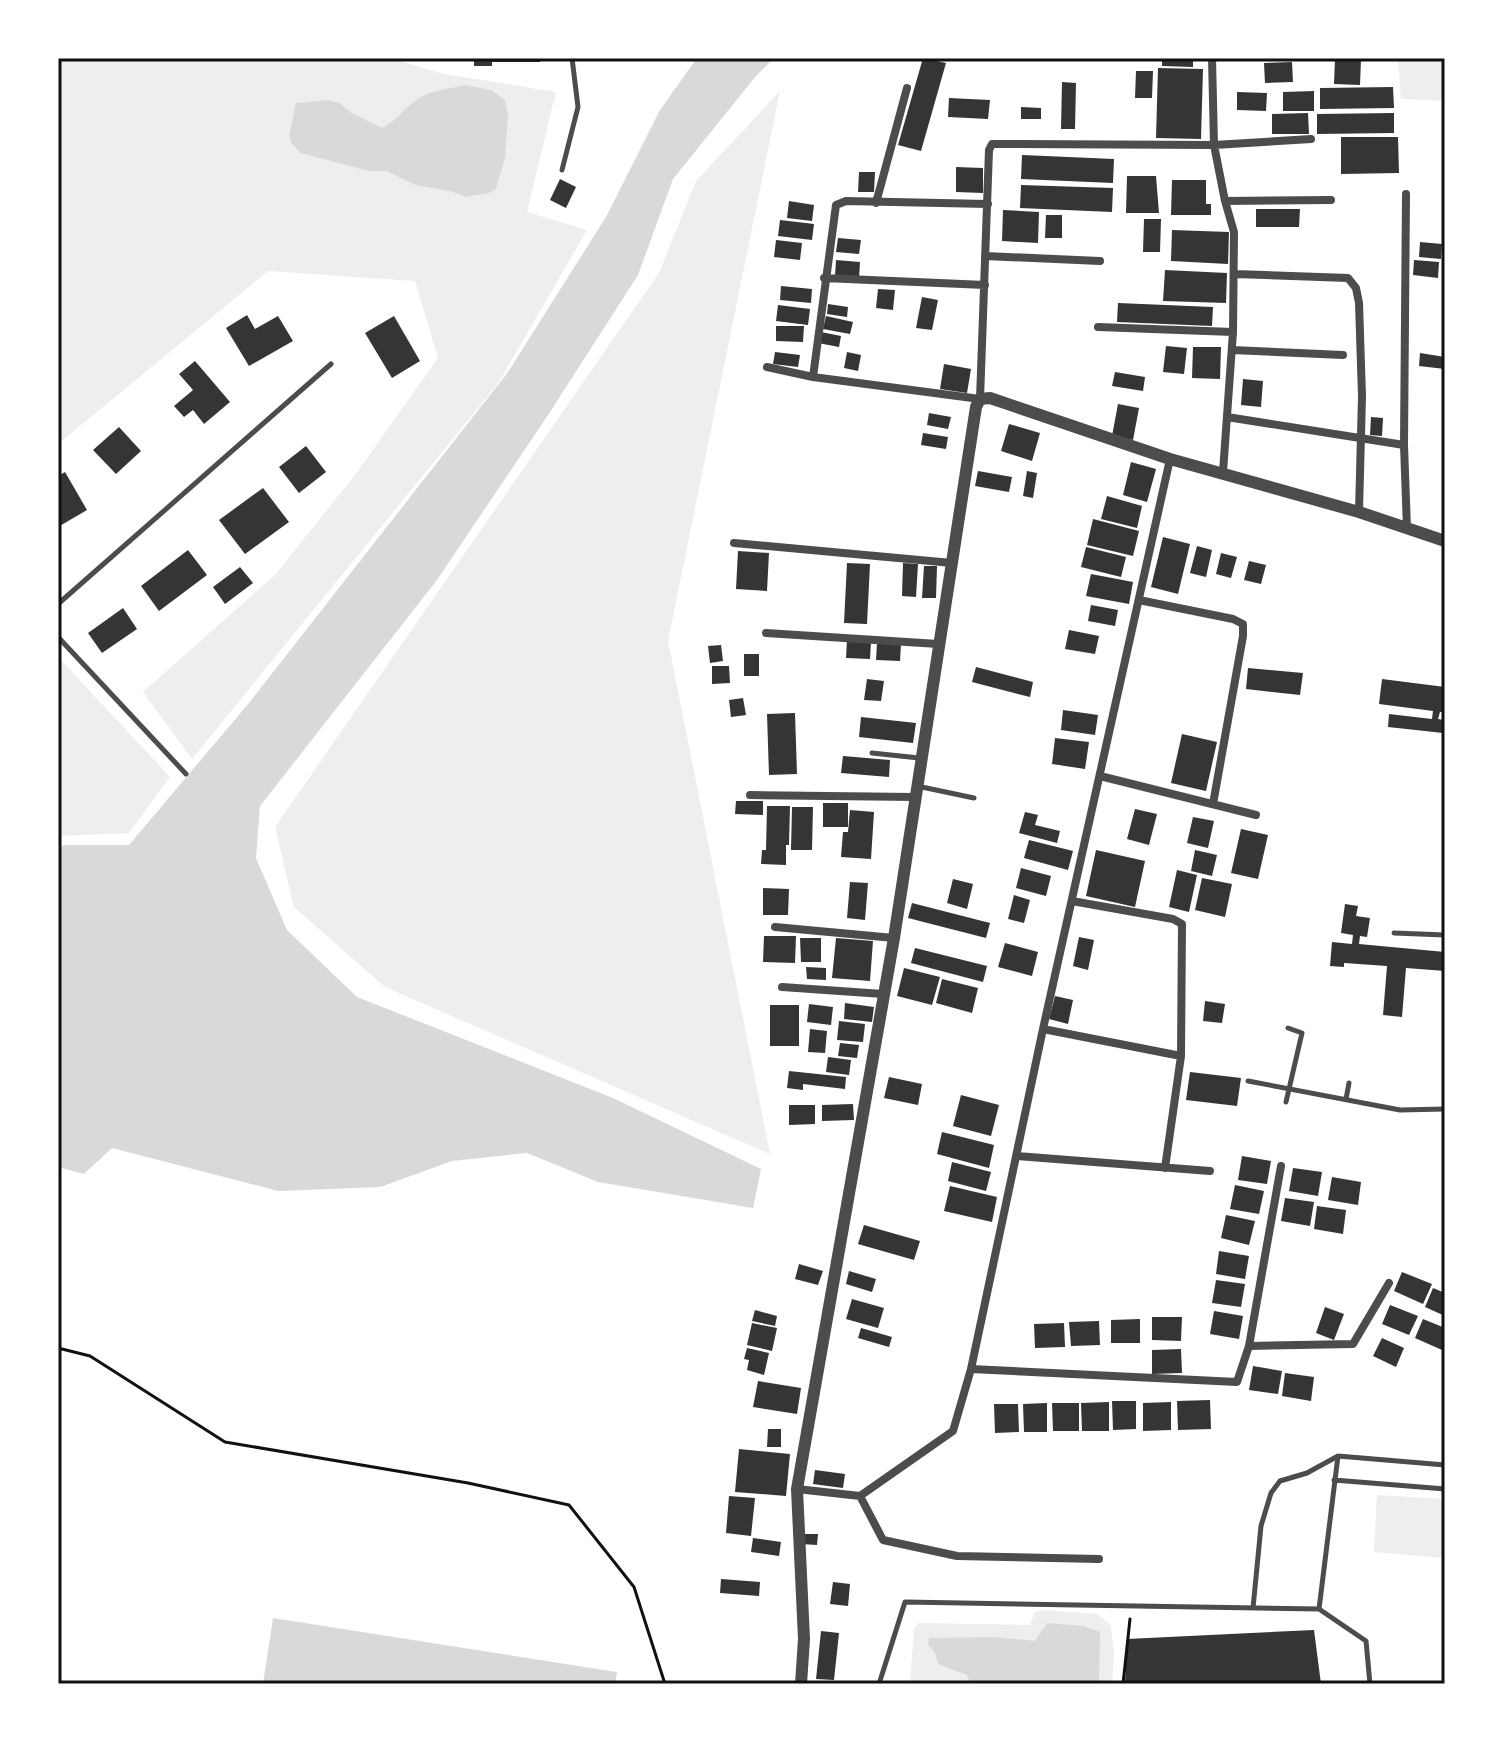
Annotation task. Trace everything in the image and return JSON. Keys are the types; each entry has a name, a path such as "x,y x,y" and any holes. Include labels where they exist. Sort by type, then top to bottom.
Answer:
{"street":[{"path":"1212,58 1214,145 1234,232 1233,332 1223,472"},
{"path":"876,203 907,88"},
{"path":"801,1684 804,1639 797,1489 894,938 938,644 976,407 980,399 989,150 992,144 1214,145 1311,139"},
{"path":"1406,194 1404,445 1407,529"},
{"path":"1225,201 1331,200"},
{"path":"813,377 836,205 846,201 988,204"},
{"path":"985,256 1100,261"},
{"path":"1235,274 1348,278 1356,288 1359,303 1361,439 1359,512"},
{"path":"824,278 985,285"},
{"path":"1098,327 1233,332"},
{"path":"1232,350 1343,355"},
{"path":"767,367 813,377 990,398 1170,459 1359,512 1445,541"},
{"path":"1227,417 1404,445"},
{"path":"797,1489 860,1496 953,1431 971,1369 1170,459"},
{"path":"734,543 952,563"},
{"path":"1139,600 1233,619 1243,624 1213,804"},
{"path":"766,633 938,644"},
{"path":"1100,776 1256,815"},
{"path":"750,795 915,791"},
{"path":"1072,901 1173,919 1182,924 1181,1056 1165,1168"},
{"path":"775,927 894,938"},
{"path":"782,987 883,994"},
{"path":"1043,1029 1181,1056"},
{"path":"1017,1156 1210,1171"},
{"path":"971,1369 1237,1382 1249,1346 1281,1166"},
{"path":"1249,1346 1353,1344 1389,1283"},
{"path":"860,1496 883,1540 957,1556 1099,1559"}],"lane":[{"path":"562,170 578,107 572,58"},
{"path":"58,604 331,364"},
{"path":"58,637 186,774"},
{"path":"872,753 920,758"},
{"path":"915,791 974,798"},
{"path":"1394,933 1445,935"},
{"path":"1286,1102 1302,1033 1288,1028"},
{"path":"1248,1081 1400,1110 1445,1109"},
{"path":"1346,1099 1349,1083"},
{"path":"1319,1609 1338,1456"},
{"path":"1253,1608 1261,1526 1271,1493 1280,1481 1307,1473 1338,1456 1445,1465"},
{"path":"1334,1480 1445,1489"},
{"path":"879,1684 905,1602 1319,1609 1366,1641 1370,1684"}],"path":[{"path":"58,1348 90,1356 225,1442 468,1483 569,1505 634,1587 665,1684"},
{"path":"1123,1684 1132,1607"}],"shaded area":[{"path":"58,58 390,58 444,74 556,92 527,212 587,230 499,382 192,759 143,692 275,575 355,475 438,358 415,281 268,271 58,444"},
{"path":"697,58 774,58 673,179 638,275 437,580 260,806 256,858 287,930 357,997 613,1098 761,1169 753,1208 598,1182 527,1153 452,1161 380,1187 278,1191 112,1148 84,1174 58,1167 58,849 64,845 129,845 249,703 508,372 606,217 660,110"},
{"path":"1398,58 1445,58 1445,101 1401,99"},
{"path":"465,85 491,90 505,100 508,115 505,158 496,189 489,193 465,197 416,185 386,171 369,171 301,153 289,136 296,103 328,100 340,103 350,112 382,128 422,97"},
{"path":"780,91 668,641 770,1154 385,987 294,907 275,827 659,273 696,181"},
{"path":"58,657 170,777 129,833 58,836"},
{"path":"1377,1495 1445,1499 1445,1558 1374,1552"},
{"path":"1035,1612 1097,1614 1111,1625 1114,1655 1112,1684 910,1684 914,1628 919,1623 1030,1625"},
{"path":"273,1618 617,1672 615,1684 263,1684"},
{"path":"1047,1623 1083,1626 1100,1632 1099,1684 971,1684 967,1675 938,1664 935,1652 928,1645 929,1638 995,1637 1035,1641"}],"building":[{"path":"474,58 540,58 540,62 492,62 492,66 474,66"},
{"path":"923,58 946,63 921,151 898,145"},
{"path":"1162,58 1193,58 1193,67 1162,66"},
{"path":"1335,59 1361,59 1360,85 1334,84"},
{"path":"1292,62 1293,82 1265,83 1264,63"},
{"path":"1158,68 1203,69 1201,139 1156,138"},
{"path":"1136,71 1153,71 1152,98 1135,98"},
{"path":"1062,82 1076,83 1075,129 1061,129"},
{"path":"1393,87 1394,108 1320,109 1320,88"},
{"path":"1314,91 1314,111 1283,111 1283,92"},
{"path":"1237,92 1267,93 1266,111 1237,110"},
{"path":"949,98 990,100 988,119 948,117"},
{"path":"1021,107 1041,108 1041,119 1021,119"},
{"path":"1308,113 1309,134 1272,134 1272,114"},
{"path":"1394,113 1394,133 1317,134 1317,114"},
{"path":"1341,137 1398,137 1399,173 1341,174"},
{"path":"1022,155 1114,159 1113,183 1021,179"},
{"path":"956,167 983,168 983,193 956,192"},
{"path":"859,172 875,172 874,192 858,192"},
{"path":"1127,176 1156,176 1159,213 1126,213"},
{"path":"560,179 576,187 566,208 550,200"},
{"path":"1172,180 1206,180 1206,204 1211,204 1211,215 1171,215"},
{"path":"1021,185 1113,188 1112,212 1020,208"},
{"path":"789,201 814,205 812,221 787,218"},
{"path":"1256,209 1300,209 1299,227 1256,227"},
{"path":"1003,210 1039,212 1038,243 1002,241"},
{"path":"1046,215 1062,215 1062,238 1045,238"},
{"path":"1144,219 1161,219 1160,252 1143,252"},
{"path":"780,220 814,224 812,240 778,236"},
{"path":"1172,230 1229,232 1228,264 1171,261"},
{"path":"838,238 861,240 859,254 836,252"},
{"path":"776,240 802,243 800,260 774,257"},
{"path":"1420,242 1442,244 1441,259 1419,257"},
{"path":"836,260 860,262 859,279 835,277"},
{"path":"1414,260 1439,262 1438,278 1413,275"},
{"path":"1165,270 1227,273 1226,303 1163,301"},
{"path":"781,286 812,289 811,303 780,300"},
{"path":"878,289 895,290 893,310 876,308"},
{"path":"922,297 938,300 932,330 916,328"},
{"path":"1118,303 1213,307 1212,326 1117,322"},
{"path":"828,304 848,307 847,317 827,314"},
{"path":"778,305 810,309 808,325 776,321"},
{"path":"247,315 255,329 278,316 293,341 249,366 226,328"},
{"path":"394,316 420,361 392,378 365,333"},
{"path":"826,316 853,322 850,334 823,329"},
{"path":"776,326 804,326 803,342 776,341"},
{"path":"821,332 841,336 839,347 818,343"},
{"path":"1166,346 1187,348 1184,374 1163,372"},
{"path":"1193,347 1221,347 1220,379 1192,378"},
{"path":"775,352 800,355 798,367 773,364"},
{"path":"847,352 861,355 858,371 844,368"},
{"path":"1420,353 1445,357 1445,369 1419,366"},
{"path":"195,361 230,402 204,424 193,410 184,417 174,406 193,390 179,374"},
{"path":"944,364 971,369 967,393 940,389"},
{"path":"1115,372 1145,377 1143,391 1112,386"},
{"path":"1243,379 1263,381 1261,407 1241,405"},
{"path":"1118,404 1139,408 1133,440 1112,436"},
{"path":"929,413 951,417 948,429 927,425"},
{"path":"1371,417 1383,418 1382,436 1370,435"},
{"path":"1009,424 1040,433 1032,461 1001,451"},
{"path":"119,427 141,451 116,474 93,450"},
{"path":"923,433 948,437 946,449 921,445"},
{"path":"306,446 326,472 299,493 279,467"},
{"path":"1131,462 1156,469 1147,502 1123,495"},
{"path":"978,471 1012,477 1009,492 975,486"},
{"path":"1027,471 1037,473 1033,498 1023,496"},
{"path":"65,472 87,510 58,527 58,476"},
{"path":"263,488 289,522 245,554 219,520"},
{"path":"1107,496 1142,506 1137,528 1101,519"},
{"path":"1093,519 1139,531 1133,556 1087,545"},
{"path":"1163,537 1190,544 1178,594 1151,587"},
{"path":"1197,546 1212,550 1206,577 1190,573"},
{"path":"1086,547 1126,557 1121,577 1081,567"},
{"path":"188,550 207,575 159,611 141,586"},
{"path":"738,551 769,553 767,591 736,589"},
{"path":"1221,553 1237,557 1231,578 1216,574"},
{"path":"1249,561 1266,565 1261,584 1244,580"},
{"path":"847,563 870,564 867,624 844,623"},
{"path":"903,563 918,564 916,597 902,596"},
{"path":"924,566 937,566 936,598 922,598"},
{"path":"240,567 253,583 225,604 213,587"},
{"path":"1091,574 1133,582 1129,604 1086,596"},
{"path":"1091,605 1118,610 1115,626 1088,621"},
{"path":"123,608 137,629 102,653 88,633"},
{"path":"1069,630 1099,636 1095,654 1065,649"},
{"path":"847,640 871,642 870,659 846,658"},
{"path":"877,643 901,644 900,661 876,660"},
{"path":"721,645 723,661 710,663 708,646"},
{"path":"744,654 759,654 759,676 744,676"},
{"path":"712,666 729,666 730,683 712,684"},
{"path":"976,667 1033,682 1030,697 972,682"},
{"path":"1248,668 1303,673 1300,695 1246,689"},
{"path":"867,679 884,681 881,701 864,700"},
{"path":"1382,679 1445,687 1445,712 1440,712 1438,719 1444,720 1443,733 1388,727 1389,714 1432,719 1433,711 1379,704"},
{"path":"743,698 746,715 731,717 729,700"},
{"path":"1063,710 1098,715 1095,735 1061,730"},
{"path":"795,713 797,774 769,775 767,714"},
{"path":"861,717 916,723 913,743 859,737"},
{"path":"1182,734 1217,742 1206,791 1171,783"},
{"path":"1055,738 1089,742 1085,769 1052,764"},
{"path":"843,756 890,760 889,777 841,773"},
{"path":"736,801 763,801 763,815 735,814"},
{"path":"823,803 848,803 848,827 823,827"},
{"path":"767,806 790,806 786,865 761,864 762,850 766,850"},
{"path":"792,807 813,807 812,850 791,850"},
{"path":"1135,809 1157,814 1149,845 1127,839"},
{"path":"850,810 874,812 871,859 841,857 843,832 848,832"},
{"path":"1025,812 1038,815 1035,825 1060,831 1057,843 1019,833"},
{"path":"1193,817 1214,821 1208,848 1187,843"},
{"path":"1241,829 1268,835 1258,879 1231,873"},
{"path":"1029,840 1073,851 1068,870 1024,858"},
{"path":"1096,850 1145,861 1135,907 1086,896"},
{"path":"1195,850 1217,855 1212,876 1191,871"},
{"path":"1021,868 1051,876 1046,896 1016,888"},
{"path":"1177,870 1197,875 1189,912 1169,907"},
{"path":"1202,878 1232,884 1225,917 1195,910"},
{"path":"953,879 973,884 967,909 947,903"},
{"path":"850,882 868,883 865,920 847,918"},
{"path":"763,888 789,889 788,915 763,915"},
{"path":"1014,895 1030,900 1024,923 1008,919"},
{"path":"912,903 990,923 986,938 908,918"},
{"path":"1345,904 1358,906 1356,916 1370,918 1367,937 1360,936 1359,944 1445,952 1445,971 1406,968 1402,1017 1383,1015 1387,966 1344,963 1344,967 1330,966 1332,942 1352,944 1353,935 1341,933"},
{"path":"764,936 796,936 795,963 763,962"},
{"path":"1079,937 1094,940 1088,970 1073,966"},
{"path":"800,938 821,938 821,962 801,962"},
{"path":"836,938 873,941 870,981 832,978"},
{"path":"1005,943 1038,952 1032,976 998,967"},
{"path":"915,948 987,966 983,982 911,963"},
{"path":"806,967 826,968 826,980 807,979"},
{"path":"904,968 940,977 932,1005 897,996"},
{"path":"942,979 978,988 972,1013 936,1003"},
{"path":"1055,996 1073,1000 1068,1024 1049,1019"},
{"path":"1205,1001 1225,1004 1222,1023 1203,1021"},
{"path":"845,1003 874,1007 872,1022 844,1019"},
{"path":"809,1004 833,1007 831,1025 807,1022"},
{"path":"770,1005 799,1005 799,1046 770,1046"},
{"path":"839,1021 865,1024 863,1042 837,1040"},
{"path":"810,1029 827,1031 825,1053 808,1052"},
{"path":"840,1043 859,1045 857,1058 838,1056"},
{"path":"828,1057 851,1060 849,1075 826,1072"},
{"path":"789,1071 846,1077 845,1089 803,1084 803,1090 787,1088"},
{"path":"1190,1072 1241,1078 1237,1106 1186,1100"},
{"path":"889,1077 922,1084 918,1105 884,1098"},
{"path":"961,1095 999,1105 991,1136 953,1126"},
{"path":"853,1104 854,1120 822,1121 822,1105"},
{"path":"789,1105 815,1105 815,1124 789,1125"},
{"path":"942,1132 994,1145 989,1168 937,1154"},
{"path":"1242,1156 1271,1161 1267,1184 1238,1180"},
{"path":"952,1162 991,1172 986,1191 948,1181"},
{"path":"1293,1168 1322,1172 1318,1196 1289,1191"},
{"path":"1332,1177 1361,1182 1358,1205 1328,1200"},
{"path":"1235,1185 1264,1191 1259,1214 1230,1209"},
{"path":"950,1186 997,1197 992,1222 944,1211"},
{"path":"1285,1198 1314,1202 1310,1226 1281,1221"},
{"path":"1317,1206 1346,1210 1343,1234 1314,1229"},
{"path":"1226,1215 1255,1221 1249,1245 1221,1238"},
{"path":"864,1225 920,1241 914,1260 858,1244"},
{"path":"1219,1251 1249,1256 1245,1279 1216,1274"},
{"path":"799,1264 823,1271 818,1285 795,1279"},
{"path":"849,1271 876,1279 872,1292 846,1284"},
{"path":"1402,1272 1432,1284 1423,1304 1394,1291"},
{"path":"1216,1280 1245,1284 1241,1307 1212,1303"},
{"path":"1433,1288 1445,1293 1445,1316 1425,1307"},
{"path":"852,1299 884,1308 878,1328 846,1319"},
{"path":"1390,1305 1418,1316 1409,1335 1382,1324"},
{"path":"1325,1307 1344,1314 1334,1340 1316,1333"},
{"path":"755,1310 777,1316 775,1326 752,1321"},
{"path":"1214,1311 1243,1316 1239,1339 1210,1334"},
{"path":"1152,1317 1182,1317 1181,1341 1152,1340"},
{"path":"1140,1319 1140,1343 1111,1343 1111,1320"},
{"path":"1423,1319 1445,1328 1442,1350 1415,1338"},
{"path":"1099,1321 1100,1345 1071,1346 1069,1322"},
{"path":"752,1323 777,1328 772,1351 747,1345"},
{"path":"1064,1323 1065,1347 1035,1348 1034,1324"},
{"path":"861,1328 892,1337 889,1347 858,1338"},
{"path":"1382,1338 1404,1348 1396,1367 1373,1356"},
{"path":"747,1348 769,1353 764,1375 747,1370 749,1360 744,1359"},
{"path":"1181,1349 1182,1373 1152,1374 1152,1350"},
{"path":"1253,1366 1282,1371 1278,1394 1249,1390"},
{"path":"1285,1373 1314,1377 1311,1401 1282,1396"},
{"path":"758,1381 801,1388 797,1414 753,1407"},
{"path":"1210,1400 1211,1429 1178,1430 1177,1401"},
{"path":"1112,1401 1136,1401 1136,1429 1113,1430"},
{"path":"1109,1402 1109,1431 1082,1431 1081,1403"},
{"path":"1171,1402 1171,1430 1143,1431 1143,1403"},
{"path":"1047,1403 1047,1432 1024,1432 1023,1404"},
{"path":"1052,1403 1079,1403 1079,1431 1053,1431"},
{"path":"994,1404 1018,1404 1019,1432 995,1433"},
{"path":"768,1429 781,1429 781,1447 767,1447"},
{"path":"739,1449 790,1454 786,1496 735,1492"},
{"path":"815,1470 845,1474 843,1488 813,1484"},
{"path":"729,1496 755,1498 751,1536 726,1533"},
{"path":"801,1534 818,1534 817,1545 800,1544"},
{"path":"753,1538 781,1542 779,1556 751,1552"},
{"path":"721,1579 760,1582 759,1596 720,1593"},
{"path":"833,1582 850,1584 848,1606 830,1604"},
{"path":"1314,1630 1321,1684 1125,1684 1127,1639"},
{"path":"821,1631 839,1633 834,1680 816,1679"}]}
